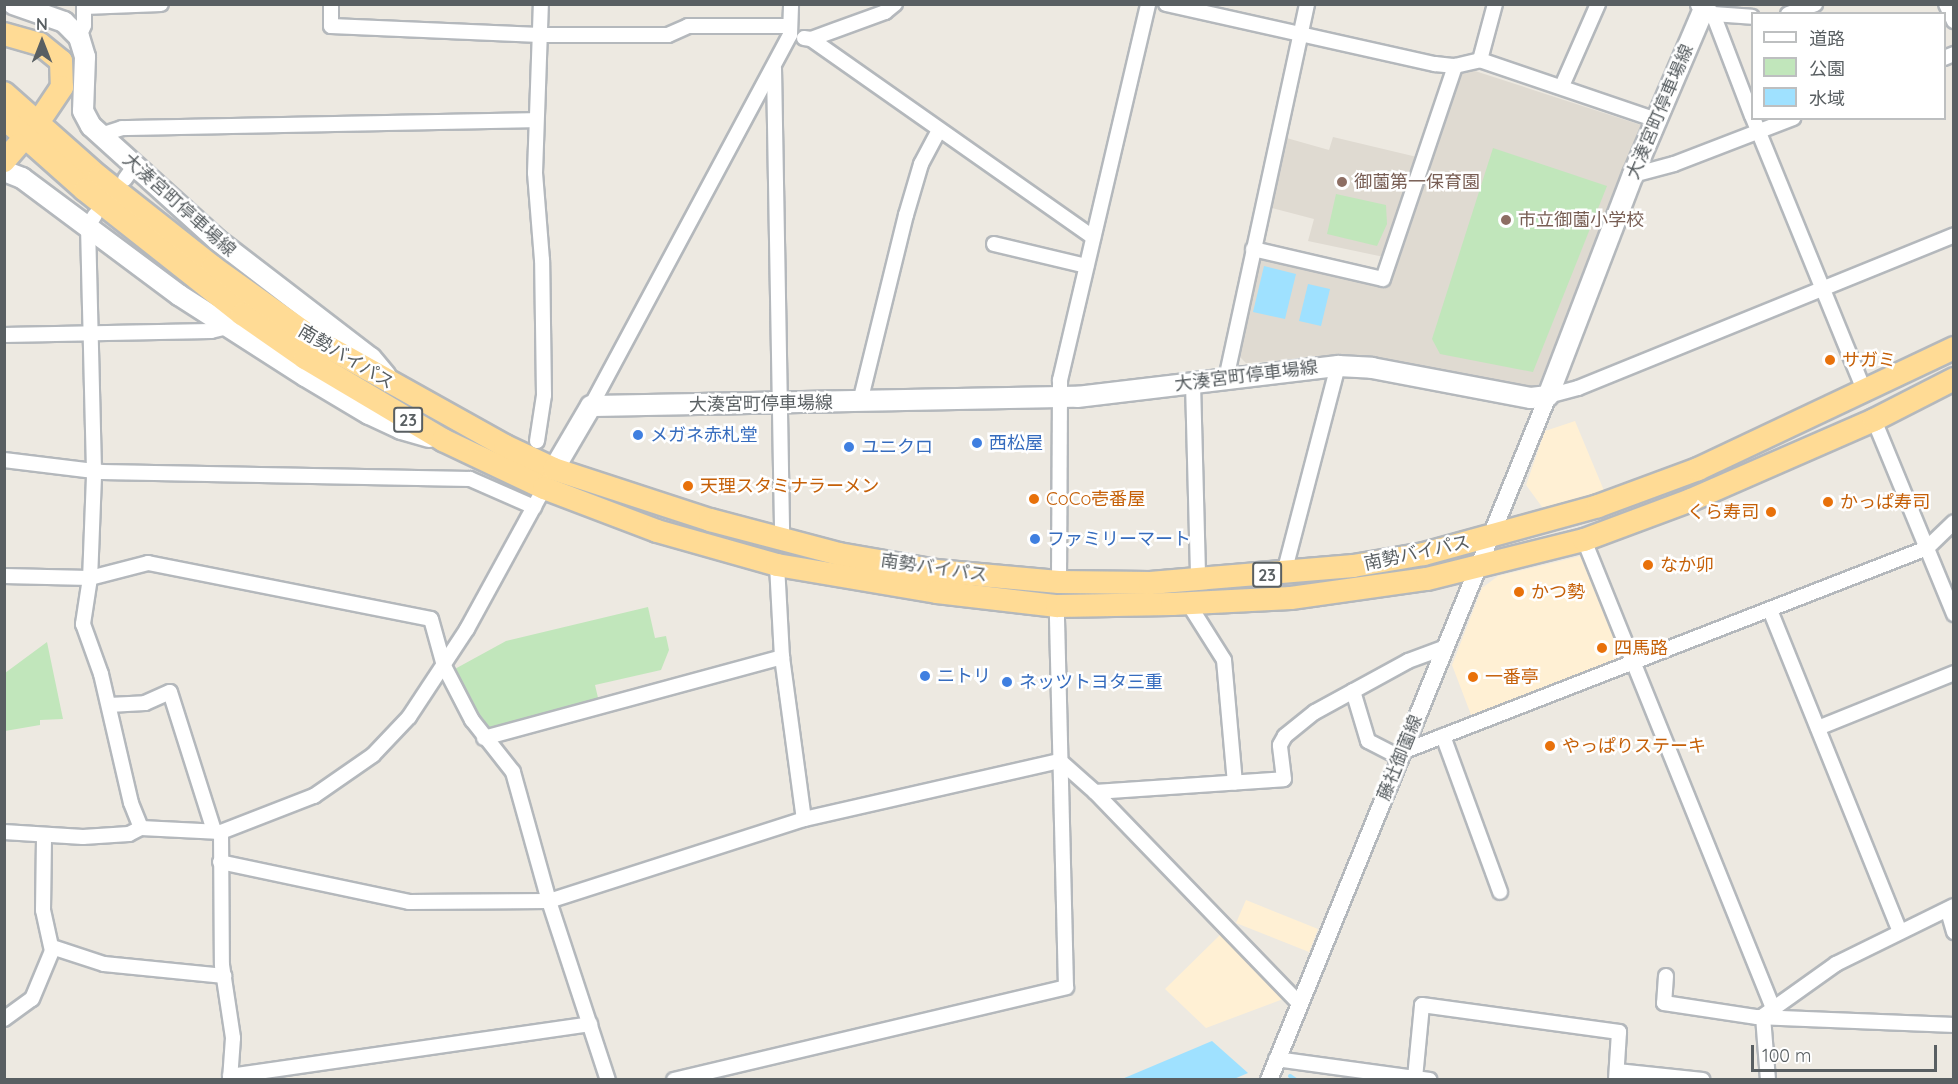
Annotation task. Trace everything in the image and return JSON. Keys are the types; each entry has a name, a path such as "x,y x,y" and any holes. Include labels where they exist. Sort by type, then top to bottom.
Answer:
{"highway":[{"path":"4,34 40,44 61,61 62,87 44,114"},
{"name":"南勢バイパス","path":"4,93 99,177 213,267 312,338 397,388 544,488 936,571 1059,582 1198,579 1284,573 1424,554 1598,506 1698,469 1953,348"},
{"name":"南勢バイパス","path":"4,118 85,190 242,314 305,358 443,440 544,488 657,531 777,565 863,582 1058,606 1291,598 1427,579 1584,540 1691,500 1874,420 1953,379"}],"main road":[{"path":"13,4 64,22 79,37"},
{"name":"大湊宮町停車場線","path":"591,406 1058,398 1338,366 1372,368 1531,398 1548,396 1633,175 1705,8"},
{"name":"大湊宮町停車場線","path":"79,37 85,57 83,111 87,121 101,135 129,173 285,296 371,358 397,388"},
{"path":"4,171 22,178 91,221 227,327 369,414 401,429 443,440"},
{"path":"544,488 591,406"}],"street":[{"path":"79,37 84,25 84,7 162,4"},
{"path":"332,4 331,26 540,35 668,35 688,26 790,31 811,39 1093,237"},
{"path":"537,441 544,395 544,327 535,120 541,4"},
{"path":"591,406 774,68 790,31 791,4"},
{"path":"811,39 885,12 895,4"},
{"path":"1059,582 1058,398 1086,266 1148,4"},
{"path":"1166,4 1300,35 1455,66 1480,60 1562,86 1656,120"},
{"path":"1226,379 1307,4"},
{"path":"1480,60 1495,4"},
{"path":"1562,86 1598,4"},
{"path":"1793,12 1815,4"},
{"path":"1946,4 1953,21"},
{"path":"1705,8 1751,17"},
{"path":"1705,8 1751,112"},
{"path":"1253,249 1383,279 1455,66"},
{"path":"774,68 782,540"},
{"path":"101,135 122,128 535,120"},
{"path":"1754,120 1824,286 1864,390"},
{"path":"1633,175 1674,164 1788,120"},
{"path":"860,402 906,214 921,164 939,129"},
{"path":"91,221 93,470 90,578 83,624 109,705 131,803 141,828"},
{"path":"1548,396 1578,388 1953,235"},
{"path":"994,244 1086,266"},
{"path":"4,335 91,334 227,327"},
{"path":"1284,573 1338,366"},
{"path":"1193,383 1198,579"},
{"name":"藤社御薗線","path":"1269,1080 1400,755 1494,536 1548,396"},
{"path":"1874,420 1953,614"},
{"path":"4,460 93,470 470,479 544,488 444,666 409,717 373,755 314,796 217,831 141,828 118,835 44,835 4,832"},
{"path":"1353,691 1368,741 1400,755 1443,736 1927,548 1953,522"},
{"path":"1584,540 1634,661 1768,1012 1768,1080"},
{"path":"4,576 90,578 148,563 431,619 444,666 484,738 513,772 549,901 608,1080"},
{"path":"777,565 782,657 804,819"},
{"path":"1188,603 1224,660 1235,783"},
{"path":"674,1080 1066,987 1058,606"},
{"path":"1770,610 1900,931"},
{"path":"1095,792 1284,779 1280,744 1285,736 1315,712 1408,661 1446,647"},
{"path":"484,738 782,657"},
{"path":"1818,728 1953,673"},
{"path":"109,705 145,703 170,692 217,831 224,976 233,1038 230,1078 590,1024"},
{"path":"1443,736 1500,892"},
{"path":"1060,761 1095,792 1300,1004"},
{"path":"220,862 409,902 549,901 804,819 1060,761"},
{"path":"4,1019 36,993 52,947 43,910 44,835"},
{"path":"1768,1012 1836,963 1951,908 1953,932"},
{"path":"52,947 104,964 224,976"},
{"path":"1666,976 1664,1004 1953,1025"},
{"path":"1415,1078 1422,1005 1619,1032 1616,1075 1703,1080"},
{"path":"1276,1059 1370,1077 1430,1080"}],"shaded area":[{"name":"市立御薗小学校","path":"1475,71 1644,126 1539,384 1529,389 1338,357 1246,363 1237,354 1259,259 1384,287 1456,72"},
{"name":"御薗第一保育園","path":"1283,137 1329,150 1333,137 1417,157 1384,257 1308,241 1314,219 1268,207"},
{"path":"1575,421 1605,493 1545,511 1526,485 1545,431"},
{"path":"1585,555 1629,658 1473,720 1452,665 1482,588 1498,576"},
{"path":"1246,900 1318,929 1309,952 1236,923"},
{"path":"1226,929 1291,996 1206,1028 1165,989"}],"green space":[{"path":"1493,148 1607,186 1533,372 1440,354 1432,339"},
{"path":"1336,194 1386,205 1387,224 1377,246 1327,234"},
{"path":"648,607 655,638 666,636 669,650 661,670 595,685 599,702 490,733 482,728 453,670 506,641"},
{"path":"47,642 63,719 40,720 40,725 5,731 5,673"}],"water":[{"path":"1264,266 1296,274 1285,319 1253,312"},
{"path":"1308,284 1330,289 1321,326 1299,321"},
{"path":"1212,1041 1248,1073 1234,1079 1122,1079"}],"waterway":[{"path":"1290,1076 1296,1080"}],"place":[{"name":"御薗第一保育園","path":"1342,182"},
{"name":"市立御薗小学校","path":"1506,220"},
{"name":"サガミ","path":"1830,360"},
{"name":"メガネ赤札堂","path":"638,435"},
{"name":"西松屋","path":"977,443"},
{"name":"ユニクロ","path":"849,447"},
{"name":"天理スタミナラーメン","path":"688,486"},
{"name":"CoCo壱番屋","path":"1034,499"},
{"name":"かっぱ寿司","path":"1828,502"},
{"name":"くら寿司","path":"1771,512"},
{"name":"ファミリーマート","path":"1035,539"},
{"name":"なか卯","path":"1648,565"},
{"name":"かつ勢","path":"1519,592"},
{"name":"四馬路","path":"1602,648"},
{"name":"ニトリ","path":"925,676"},
{"name":"一番亭","path":"1473,677"},
{"name":"ネッツトヨタ三重","path":"1007,682"},
{"name":"やっぱりステーキ","path":"1550,746"}]}
